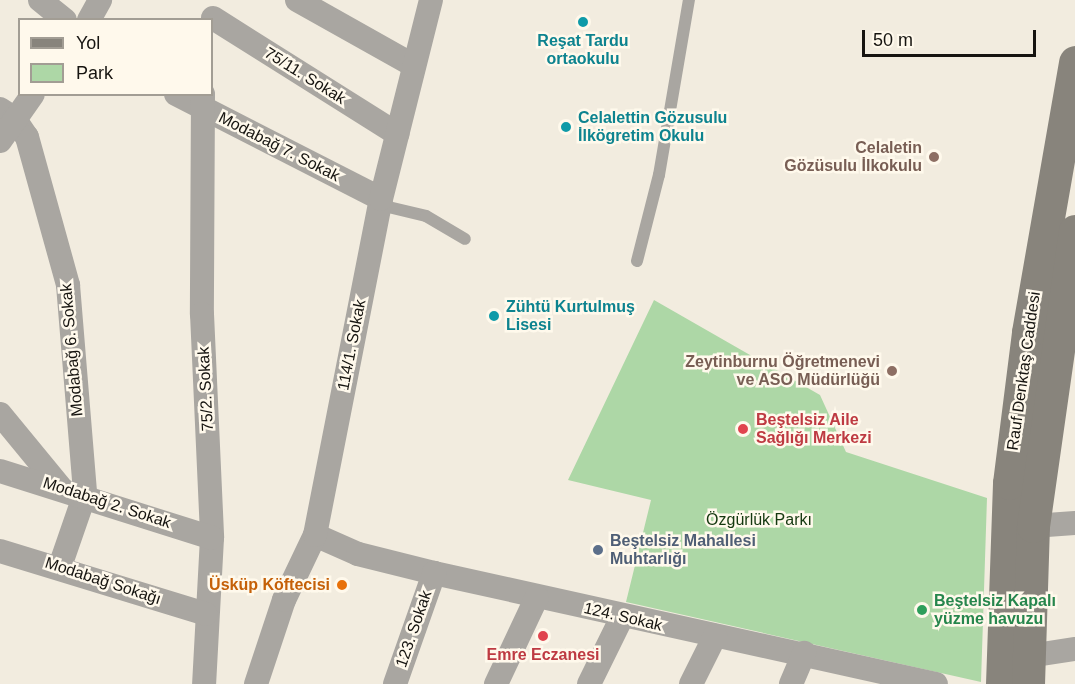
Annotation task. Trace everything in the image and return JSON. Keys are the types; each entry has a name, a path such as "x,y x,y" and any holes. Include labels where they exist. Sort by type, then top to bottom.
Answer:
{"main road":[{"name":"Rauf Denktaş Caddesi","path":"1002,684 1020,534 1063,242 1075,62"},
{"name":"Rauf Denktaş Caddesi","path":"1020,534 1029,670"}],"street":[{"path":"39,0 62,18"},
{"path":"90,18 100,0"},
{"path":"297,0 411,64"},
{"name":"114/1. Sokak","path":"256,684 284,600 315,535 381,202 411,64 431,0"},
{"name":"75/11. Sokak","path":"214,14 397,134"},
{"path":"0,141 7,114 30,96"},
{"name":"Modabağ 7. Sokak","path":"184,96 203,101 381,202"},
{"name":"75/2. Sokak","path":"203,101 202,314 212,538 206,614 204,684"},
{"name":"Modabağ 6. Sokak","path":"7,114 34,159 68,285 85,494 60,566"},
{"path":"0,414 61,488"},
{"name":"Modabağ 2. Sokak","path":"0,471 85,494 212,538"},
{"path":"1020,534 1075,524"},
{"name":"124. Sokak","path":"315,535 358,554 434,573 622,618 804,653 936,684"},
{"name":"Modabağ Sokağı","path":"0,551 60,566 206,614"},
{"name":"123. Sokak","path":"395,684 434,573"},
{"path":"496,684 537,597"},
{"path":"589,684 622,618"},
{"path":"691,684 715,636"},
{"path":"1029,670 1075,650"},
{"path":"791,684 804,653"}],"lane":[{"path":"637,261 659,175 689,0"},
{"path":"381,202 426,216 465,239"}],"green space":[{"name":"Özgürlük Parkı","path":"654,300 820,395 846,452 987,498 981,682 626,602 651,500 568,480"}],"place":[{"name":"Reşat Tardu ortaokulu","path":"583,22"},
{"name":"Celalettin Gözusulu İlkögretim Okulu","path":"566,127"},
{"name":"Celaletin Gözüsulu İlkokulu","path":"934,157"},
{"name":"Zühtü Kurtulmuş Lisesi","path":"494,316"},
{"name":"Zeytinburnu Öğretmenevi ve ASO Müdürlüğü","path":"892,371"},
{"name":"Beştelsiz Aile Sağlığı Merkezi","path":"743,429"},
{"name":"Beştelsiz Mahallesi Muhtarlığı","path":"598,550"},
{"name":"Üsküp Köftecisi","path":"342,585"},
{"name":"Beştelsiz Kapalı yüzme havuzu","path":"922,610"},
{"name":"Emre Eczanesi","path":"543,636"}]}
